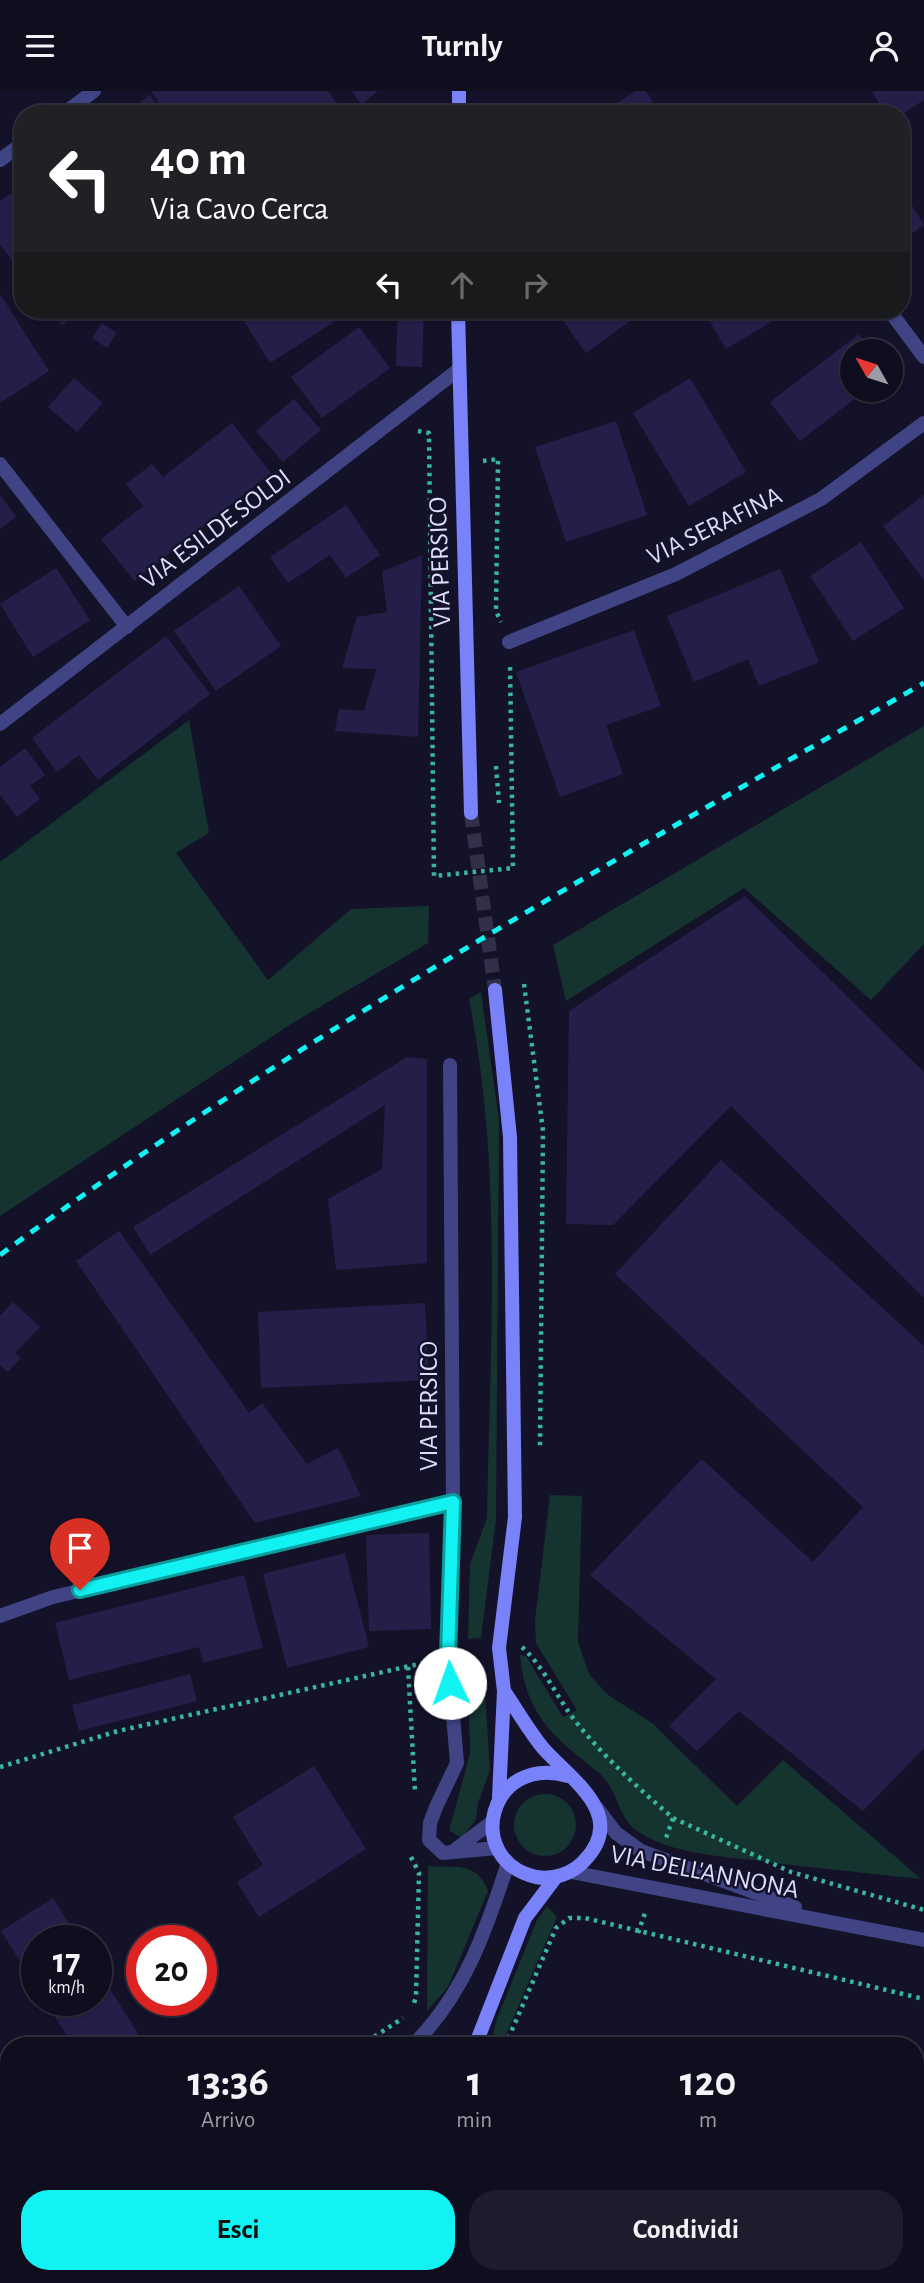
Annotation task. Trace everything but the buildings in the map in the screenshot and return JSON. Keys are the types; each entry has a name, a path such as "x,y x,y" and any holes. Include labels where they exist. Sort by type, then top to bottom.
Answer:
{"street":[{"path":"75,105 94,91"},
{"name":"VIA PERSICO","path":"458,319 471,813"},
{"path":"896,319 924,357"},
{"name":"VIA ESILDE SOLDI","path":"0,724 458,370"},
{"name":"VIA SERAFINA","path":"509,642 676,574 821,499 924,423"},
{"path":"0,464 127,627"},
{"path":"495,990 510,1137 515,1517 499,1648 504,1691 499,1797 492,1822 497,1848 508,1863 523,1873 539,1877 556,1877 571,1872 585,1860 595,1845 599,1827 597,1808 581,1784 568,1776 553,1771 530,1774 509,1785 499,1797"},
{"name":"VIA PERSICO","path":"450,1065 453,1502 448,1656 457,1763 430,1823 429,1840 443,1853 451,1853"},
{"path":"0,1616 53,1597 453,1502"},
{"path":"504,1691 542,1746 568,1776"},
{"name":"VIA DELL'ANNONA","path":"597,1808 616,1833 640,1851 829,1920"},
{"path":"451,1853 492,1822"},
{"path":"451,1853 497,1848"},
{"path":"421,2037 434,2025 457,1992 490,1917 508,1863"},
{"name":"VIA DELL'ANNONA","path":"571,1872 924,1940"},
{"path":"479,2037 525,1918 556,1877"}],"path":[{"path":"498,459 496,611 509,642"},
{"path":"523,983 543,1131 540,1459"},
{"path":"522,1646 534,1658 595,1744 631,1782 673,1818 791,1872 924,1910"},
{"path":"0,1767 118,1731 408,1667 415,1794"},
{"path":"661,1857 673,1818"},
{"path":"374,2037 410,2014 416,1996 419,1873 406,1850"},
{"path":"638,1933 653,1888"},
{"path":"509,2037 556,1929 569,1919 584,1918 924,1999"}],"green space":[{"path":"189,720 209,833 176,853 268,980 351,909 429,906 428,943 291,1024 0,1216 0,862"},
{"path":"924,726 924,944 871,1000 744,888 566,1001 553,945"},
{"path":"481,992 499,1120 496,1520 481,1638 468,1639 470,1564 487,1518 492,1323 487,1127 469,999"},
{"path":"550,1495 582,1496 578,1642 589,1674 608,1695 652,1723 737,1806 783,1760 921,1879 697,1853 650,1839 631,1825 606,1781 545,1724 536,1711 523,1677 520,1655 526,1656 563,1717 577,1710 536,1643 535,1620"},
{"path":"483,1663 490,1770 478,1803 476,1819 462,1838 450,1831 450,1827 470,1754 468,1664"},
{"path":"545,1794 567,1803 576,1825 567,1847 545,1856 523,1847 514,1825 523,1803"},
{"path":"428,1866 471,1870 483,1881 488,1891 448,1987 427,2011"},
{"path":"547,1906 557,1917 505,2037 493,2037 496,2021 537,1920"}],"tunnel":[{"path":"471,813 495,990"}],"railway":[{"path":"0,1255 110,1176 337,1027 571,886 924,683"}],"route":[{"path":"80,1590 453,1502 448,1656 450,1683"}]}
